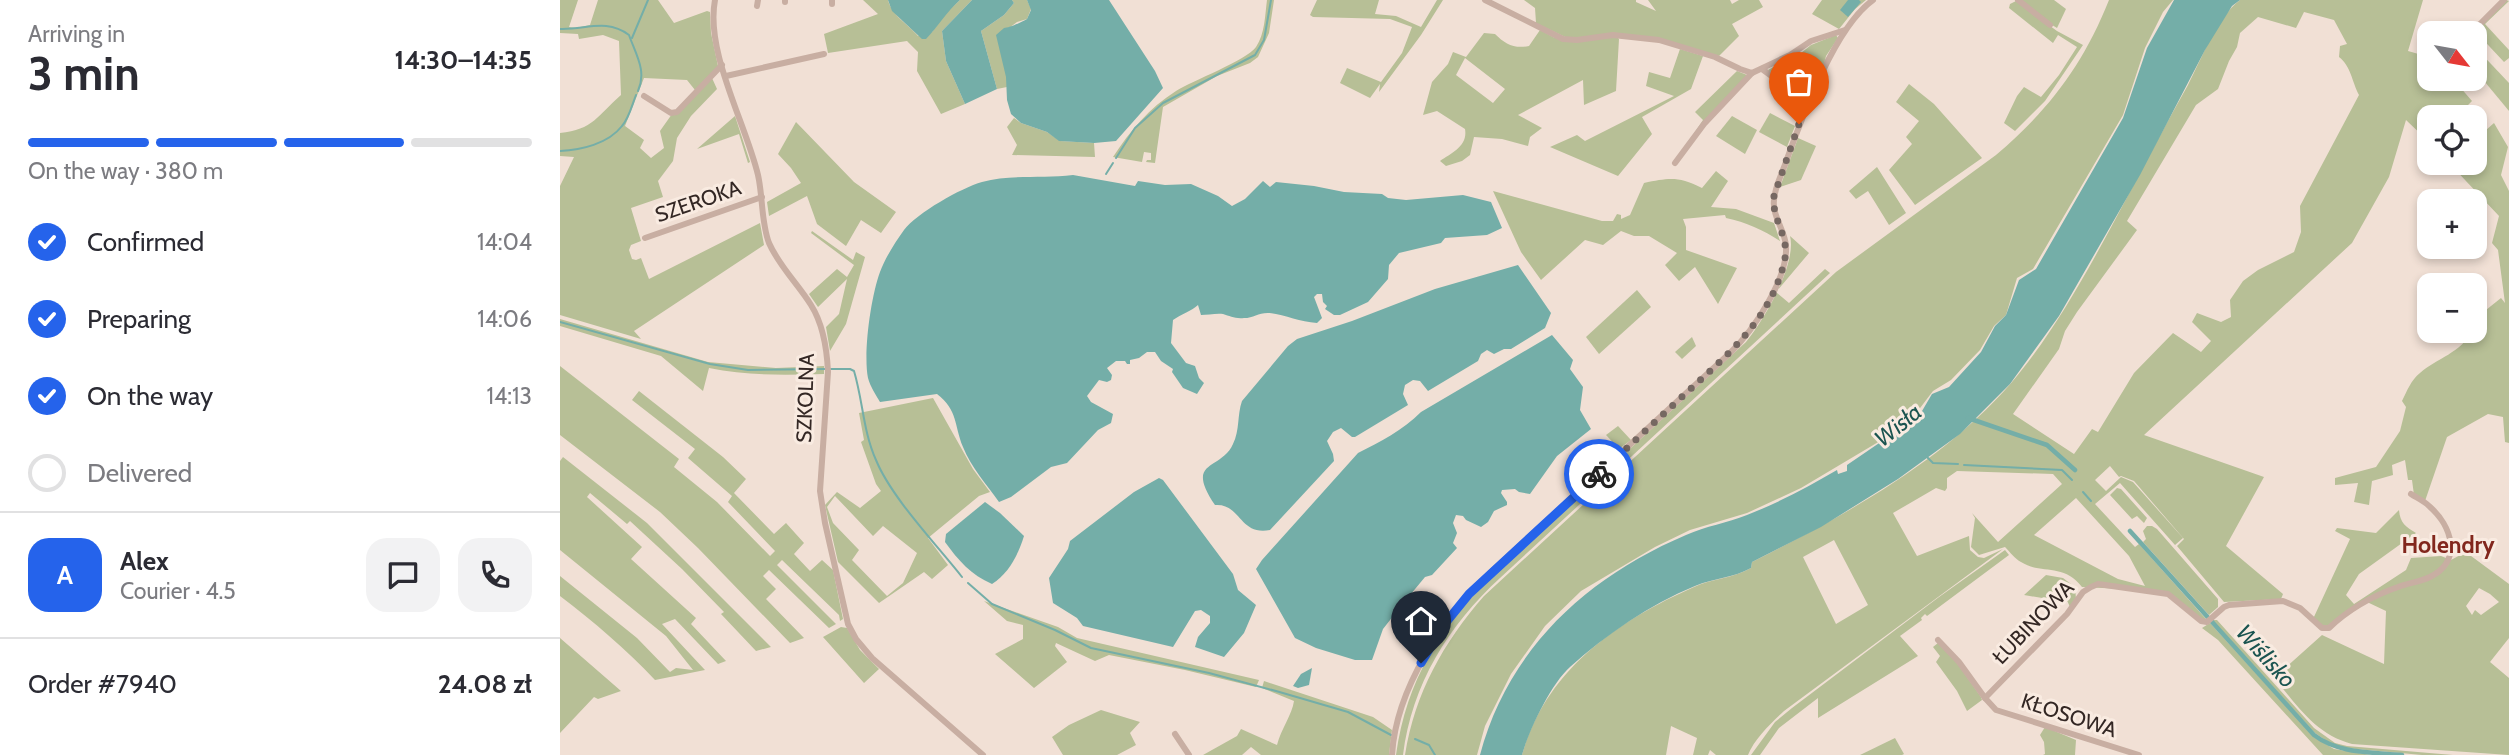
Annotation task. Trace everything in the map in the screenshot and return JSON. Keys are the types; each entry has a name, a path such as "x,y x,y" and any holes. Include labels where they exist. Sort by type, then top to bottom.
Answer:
{"street":[{"path":"706,0 715,2"},
{"path":"1485,0 1563,38 1580,40 1613,35 1659,40 1715,57 1752,73"},
{"path":"1392,755 1398,723 1415,678 1436,636 1457,608 1491,572 1730,353 1759,319 1780,273 1786,251 1784,235 1774,208 1775,191 1808,103 1846,30 1861,10 1873,0"},
{"path":"2018,0 2050,25"},
{"path":"2482,21 2504,0"},
{"name":"SZKOLNA","path":"715,2 716,38 722,65 753,159 769,242 815,313 821,328 828,368 820,483 825,523 848,624 863,648 983,755"},
{"path":"1675,163 1704,124 1752,73 1790,55 1811,41 1846,30"},
{"path":"726,76 824,54"},
{"path":"644,96 671,113 677,112 722,65"},
{"path":"1762,69 1808,103"},
{"name":"SZEROKA","path":"645,238 762,197"},
{"name":"ŁUBINOWA","path":"1984,698 2067,614 2083,592 2098,584 2168,594 2201,621 2210,619 2224,607 2252,602 2283,601 2300,608 2326,629 2344,613 2386,591 2430,577 2447,561 2452,540 2446,528 2429,506 2411,494"},
{"name":"KŁOSOWA","path":"1938,640 1964,668 1984,698 1996,710 2139,755"},
{"path":"1174,734 1189,755"}],"green space":[{"path":"560,0 578,0 569,27 576,28 590,25 598,0 658,0 674,23 710,12 718,66 695,90 687,80 644,78 625,126 644,140 640,148 651,158 664,148 660,131 672,114 712,78 717,89 691,116 677,138 673,161 658,181 663,197 631,208 641,241 631,245 629,250 632,259 641,258 649,279 760,223 764,245 634,331 641,339 560,315 560,186 574,157 560,156 560,133 588,125 621,95 619,41 603,35 579,39 578,34 560,33"},
{"path":"863,0 888,0 897,15 918,36 932,32 960,0 972,0 942,31 946,61 965,104 941,114 917,71 918,52 907,41 828,53 824,34 878,14"},
{"path":"1012,0 1027,0 1031,9 1027,19 1009,28 1007,87 997,89 981,31 1004,15 1014,3"},
{"path":"1267,0 1274,0 1269,33 1258,57 1217,76 1163,107 1155,163 1146,162 1151,160 1151,153 1144,152 1142,162 1113,157 1141,121 1166,98 1242,58 1256,47 1263,30"},
{"path":"1317,0 1379,0 1375,14 1396,16 1421,27 1437,0 1443,0 1379,92 1380,84 1370,98 1340,83 1347,68 1381,82 1402,53 1412,27 1390,19 1313,17 1310,15"},
{"path":"1524,0 1636,0 1656,11 1648,0 1730,0 1732,4 1739,0 1759,0 1763,7 1732,24 1739,36 1719,56 1658,38 1565,37 1536,23 1535,8"},
{"path":"1822,0 1866,0 1839,29 1812,14"},
{"path":"2023,0 2054,0 2066,9 2057,28 2044,20"},
{"path":"2109,0 2173,0 2163,12 2145,48 2123,115 2033,269 2017,278 2006,315 1994,326 1980,350 1951,380 1933,391 1914,416 1880,441 1801,488 1747,513 1690,530 1655,547 1581,591 1545,626 1511,674 1485,726 1477,755 1405,755 1416,711 1433,670 1456,632 1484,596 1836,272 1996,155 2015,138 2048,103 2076,66"},
{"path":"2240,0 2423,0 2408,51 2417,54 2417,91 2463,91 2472,101 2468,105 2417,105 2417,131 2406,120 2389,177 2352,243 2144,435 2264,477 2226,546 2283,594 2281,599 2224,602 2177,546 2184,539 2134,481 2121,476 2119,477 2110,466 2095,480 2106,491 2121,477 2133,482 2183,538 2175,545 2120,483 2095,504 2135,547 2139,544 2206,619 2202,620 2164,591 2082,587 2067,574 2021,562 2005,547 1979,555 1971,547 1975,518 1972,513 1998,542 2062,484 2053,474 1957,471 1947,478 1945,491 1936,488 1893,513 1917,556 1969,536 1970,550 1978,557 1984,558 2003,549 1784,711 1759,737 1748,755 1716,755 1710,750 1708,755 1693,755 1697,738 1671,726 1666,755 1522,755 1533,725 1548,698 1567,673 1612,633 1665,600 1751,568 1752,562 1857,505 1924,462 1985,411 2031,358 2068,303 2224,17","holes":["2304,12 2334,20 2347,44 2340,46 2339,57 2349,70 2359,95 2300,206 2301,232 2294,252 2258,270 2243,281 2230,300 2231,317 2221,322 2197,313 2192,322 2211,341 2201,352 2173,333 2134,373 2098,432 2092,429 2074,454 2013,414 2059,349 2065,331 2077,312 2137,230 2127,221 2196,105 2218,89 2237,47 2240,33 2258,17 2296,28","2076,498 2129,556 2145,586 2118,579 2034,535","1834,540 1868,605 1836,624 1803,557"]},
{"path":"2506,0 2509,1 2487,22 2485,21"},
{"path":"2016,1 2057,31 2083,45 2045,101 2015,131 2004,123 2017,96 2024,87 2041,97 2077,47 2058,35 2053,43 2009,8 2010,4"},
{"path":"2487,26 2509,50 2509,58 2504,62 2487,44"},
{"path":"1540,30 1555,38 1617,37 1616,91 1584,105 1583,80 1518,115 1542,128 1530,137 1528,146 1502,139 1474,137 1470,155 1462,161 1446,166 1440,161 1462,144 1465,129 1437,111 1423,115 1432,82 1448,64 1453,52 1466,57 1484,33 1495,34 1514,46 1529,46","holes":["1465,58 1505,89 1493,103 1456,75"]},
{"path":"1836,35 1838,38 1824,64 1820,66 1805,56 1800,61 1796,57 1811,45"},
{"path":"1680,49 1703,56 1691,89 1642,117 1652,134 1618,176 1550,147 1577,135 1585,141 1674,96 1646,86 1649,72 1670,78"},
{"path":"1789,58 1798,63 1788,75 1808,95 1806,99 1768,70"},
{"path":"2487,60 2509,83 2509,111 2487,84"},
{"path":"1737,71 1747,75 1693,135 1703,120 1695,112"},
{"path":"1909,84 1934,104 1982,158 1915,205 1889,170 1912,144 1906,137 1919,121 1896,102"},
{"path":"1770,113 1795,126 1787,147 1759,132"},
{"path":"735,116 750,162 748,163 739,134 697,149"},
{"path":"1732,116 1757,130 1745,154 1716,136"},
{"path":"1014,118 1047,132 1060,141 1094,143 1095,157 1012,155 1017,145 1007,127"},
{"path":"796,122 854,182 896,212 881,233 861,220 846,246 817,224 807,196 769,216 767,202 801,183 778,154"},
{"path":"2494,123 2508,147 2501,175 2509,191 2509,443 2505,442 2503,417 2488,414 2447,437 2425,501 2414,495 2405,460 2392,465 2393,475 2372,481 2369,505 2354,502 2358,483 2335,485 2335,478 2376,467 2400,431 2406,407 2402,401 2414,379 2464,343 2487,343 2487,309 2501,298 2505,303 2498,250 2492,243 2499,216 2487,203 2487,189 2474,189 2460,175 2487,175 2487,129"},
{"path":"1798,138 1816,146 1801,180 1780,187"},
{"path":"1877,167 1906,213 1889,225 1868,191 1856,199 1849,191"},
{"path":"1716,171 1728,181 1711,207 1736,209 1774,223 1780,241 1754,227 1726,218 1725,215 1683,219 1686,227 1686,250 1737,268 1718,304 1695,267 1679,281 1665,265 1677,253 1649,236 1634,236 1621,231 1603,245 1585,240 1541,280 1521,252 1493,191 1602,221 1613,221 1617,214 1621,215 1621,219 1630,215 1644,183 1673,179 1702,188"},
{"path":"812,231 853,260 856,252 865,257 846,324 830,351 826,327 839,314 847,279 818,307 809,294 837,269 847,277 854,265 811,233"},
{"path":"1790,236 1809,253 1778,289 1789,261"},
{"path":"1825,269 1830,273 1481,596 1435,658 1415,704 1403,755 1396,755 1408,702 1418,678 1457,614 1494,574 1746,342 1777,293 1789,303"},
{"path":"1637,290 1651,307 1599,354 1586,337"},
{"path":"560,319 708,362 776,368 824,366 824,374 752,374 709,368 703,391 661,356 560,326"},
{"path":"1692,337 1696,346 1682,359 1675,352"},
{"path":"560,366 679,459 674,467 717,502 770,556 775,551 728,502 732,496 688,458 695,449 632,400 639,391 723,457 746,479 734,493 774,534 786,523 804,543 794,554 810,571 822,560 833,570 843,619 840,621 839,615 782,560 777,565 836,624 829,628 769,570 763,576 776,589 766,599 804,638 790,643 660,512 560,435"},
{"path":"933,398 973,469 990,492 979,496 928,538 948,565 932,579 924,572 879,603 838,562 825,505 837,492 860,508 881,491 861,442 864,440 859,413","holes":["835,496 873,536 883,526 917,553 903,583 887,596 852,560 859,550 833,523 827,507"]},
{"path":"1618,426 1631,440 1619,449 1606,435"},
{"path":"563,457 647,523 771,647 756,651 721,614 724,612 682,569 630,521 627,524 590,493 587,497 642,547 631,559 696,618 691,624 726,661 718,664 675,619 662,624 705,670 655,680 633,657 560,596 560,576 637,638 670,672 676,668 693,670 666,636 560,550 560,461"},
{"path":"2117,488 2121,489 2147,518 2144,523 2137,516 2132,519 2110,495"},
{"path":"2399,510 2404,524 2416,533 2359,574 2346,595 2354,604 2406,570 2411,558 2441,556 2451,560 2464,553 2451,556 2454,540 2509,584 2509,638 2490,662 2509,678 2509,755 2352,744 2317,726 2274,678 2322,635 2384,664 2386,611 2368,602 2331,626 2324,627 2313,619 2350,539 2335,531 2337,528 2376,533","holes":["2479,588 2499,602 2481,615 2475,610 2472,615 2466,606"]},
{"path":"2147,526 2157,529 2218,599 2218,607 2209,615 2143,542 2146,539 2143,531"},
{"path":"2005,550 2009,555 1927,616 1925,614 1922,620 1900,636 1918,656 1818,718 1818,698 1779,728 1760,755 1751,755 1775,722 1792,708"},
{"path":"2046,575 2063,578 2075,587 2076,599 2070,607 2065,596 2054,600 2024,595"},
{"path":"984,601 1058,627 1077,638 1259,680 1256,687 1109,655 1095,661 1056,643 1055,646 1067,662 1034,688 995,654 1023,639 1023,625 1007,621"},
{"path":"2212,620 2217,620 2314,728 2335,743 2453,755 2422,755 2334,746 2315,733"},
{"path":"2210,623 2314,737 2334,749 2371,755 2323,755 2218,640 2202,628"},
{"path":"841,627 847,628 860,650 879,669 864,683 823,637"},
{"path":"560,638 621,691 598,699 594,697 560,733"},
{"path":"1938,643 1957,663 1981,697 1982,700 1967,711 1957,691 1936,662 1940,656 1933,647"},
{"path":"1264,681 1373,717 1392,730 1389,755 1261,755 1251,747 1242,755 1203,755 1237,736 1241,729 1277,745 1294,701 1262,688"},
{"path":"1101,710 1140,722 1130,733 1136,745 1117,755 1063,755 1052,737 1069,725"},
{"path":"2045,727 2076,740 2075,755 2043,755 2044,742 2040,735"},
{"path":"1895,738 1904,754 1860,755"}],"water":[{"path":"888,0 960,0 926,39 922,39 892,11"},
{"path":"972,0 1012,0 1014,3 1004,15 981,31 997,89 965,104 946,61 942,31"},
{"path":"1027,0 1109,0 1155,71 1163,88 1116,141 1059,141 1047,132 1021,123 1011,114 996,35 1004,28 1027,19 1031,10"},
{"path":"1848,0 1861,2 1848,17 1840,10"},
{"path":"2174,0 2240,0 2232,6 2205,50 2140,175 2059,316 2010,384 1960,434 1898,479 1821,527 1752,562 1751,568 1702,583 1678,594 1645,611 1599,643 1570,667 1555,684 1535,721 1522,755 1480,755 1493,717 1510,682 1531,650 1556,621 1585,595 1650,552 1701,529 1759,510 1837,470 1838,474 1847,471 1847,465 1910,422 1915,423 1932,394 1949,387 1981,352 1995,326 2006,315 2019,280 2036,269 2123,118 2147,48"},
{"path":"1073,175 1135,186 1138,181 1165,185 1191,184 1218,196 1232,206 1245,199 1263,181 1270,187 1276,182 1344,192 1382,194 1388,198 1406,200 1463,195 1491,202 1502,228 1487,235 1445,238 1441,243 1399,253 1389,265 1388,279 1368,302 1340,315 1334,315 1325,309 1327,306 1323,302 1322,294 1317,294 1314,297 1322,318 1317,323 1270,313 1241,318 1221,314 1201,315 1198,305 1173,320 1171,343 1186,363 1195,366 1204,383 1197,394 1183,388 1172,372 1173,369 1161,361 1155,352 1147,352 1130,360 1130,364 1116,361 1107,368 1112,375 1111,380 1099,380 1087,396 1091,402 1113,414 1111,423 1098,430 1067,463 1051,467 1011,497 999,502 970,462 952,412 937,394 880,402 869,381 867,367 867,340 874,295 882,267 901,234 910,223 940,202 982,182 1016,177"},
{"path":"1518,265 1551,313 1545,328 1511,349 1494,354 1487,350 1481,354 1478,361 1428,391 1420,381 1413,380 1405,385 1403,394 1408,405 1355,437 1341,428 1333,432 1327,441 1334,461 1270,530 1252,528 1230,509 1215,505 1206,490 1204,473 1228,452 1235,439 1242,401 1288,346 1297,339 1435,289"},
{"path":"1552,335 1573,360 1570,369 1583,387 1580,410 1591,429 1557,456 1530,494 1515,489 1502,490 1507,505 1494,511 1488,522 1481,527 1463,516 1456,515 1453,523 1457,533 1453,543 1457,548 1432,575 1425,577 1383,629 1372,660 1355,660 1316,648 1295,638 1256,569 1262,560 1358,453 1399,430 1421,412"},
{"path":"1159,478 1233,574 1238,590 1256,605 1244,633 1224,657 1195,647 1198,637 1210,623 1210,616 1201,610 1195,611 1173,647 1083,626 1077,618 1053,603 1049,578 1068,549 1070,541 1134,492"},
{"path":"985,502 1024,536 1012,563 992,584 966,566 945,542 946,534"},
{"path":"1312,668 1309,685 1298,688 1293,686 1301,674"}],"waterway":[{"path":"632,38 648,0"},
{"path":"1116,158 1135,128 1163,103 1255,55 1264,40 1271,0"},
{"path":"560,29 604,26 629,35 641,70 638,91"},
{"path":"560,151 602,142 616,132 624,123 636,95"},
{"path":"1106,174 1113,163"},
{"path":"560,322 710,364 748,370 826,369"},
{"path":"831,369 854,371 868,438 883,474 903,505 962,577"},
{"name":"Wiślisko","path":"1968,418 2047,445 2075,470"},
{"path":"1927,457 1933,463 1958,464"},
{"path":"1964,465 2062,470 2072,480"},
{"path":"2083,492 2091,501"},
{"name":"Wiślisko","path":"2130,531 2314,735 2345,749 2402,755"},
{"path":"968,583 992,604 1091,648 1209,673 1276,691 1348,712 1391,735"},
{"path":"1415,739 1429,745 1435,755"}],"way so far":[{"path":"1599,474 1739,344 1764,310 1781,271 1786,251 1786,242 1774,208 1774,196 1799,124"}],"district":[{"name":"Holendry","path":"2448,545"}],"route":[{"path":"1421,663 1443,626 1469,594 1599,474"}],"water label":[{"name":"Wisła","path":"1898,425"}]}
